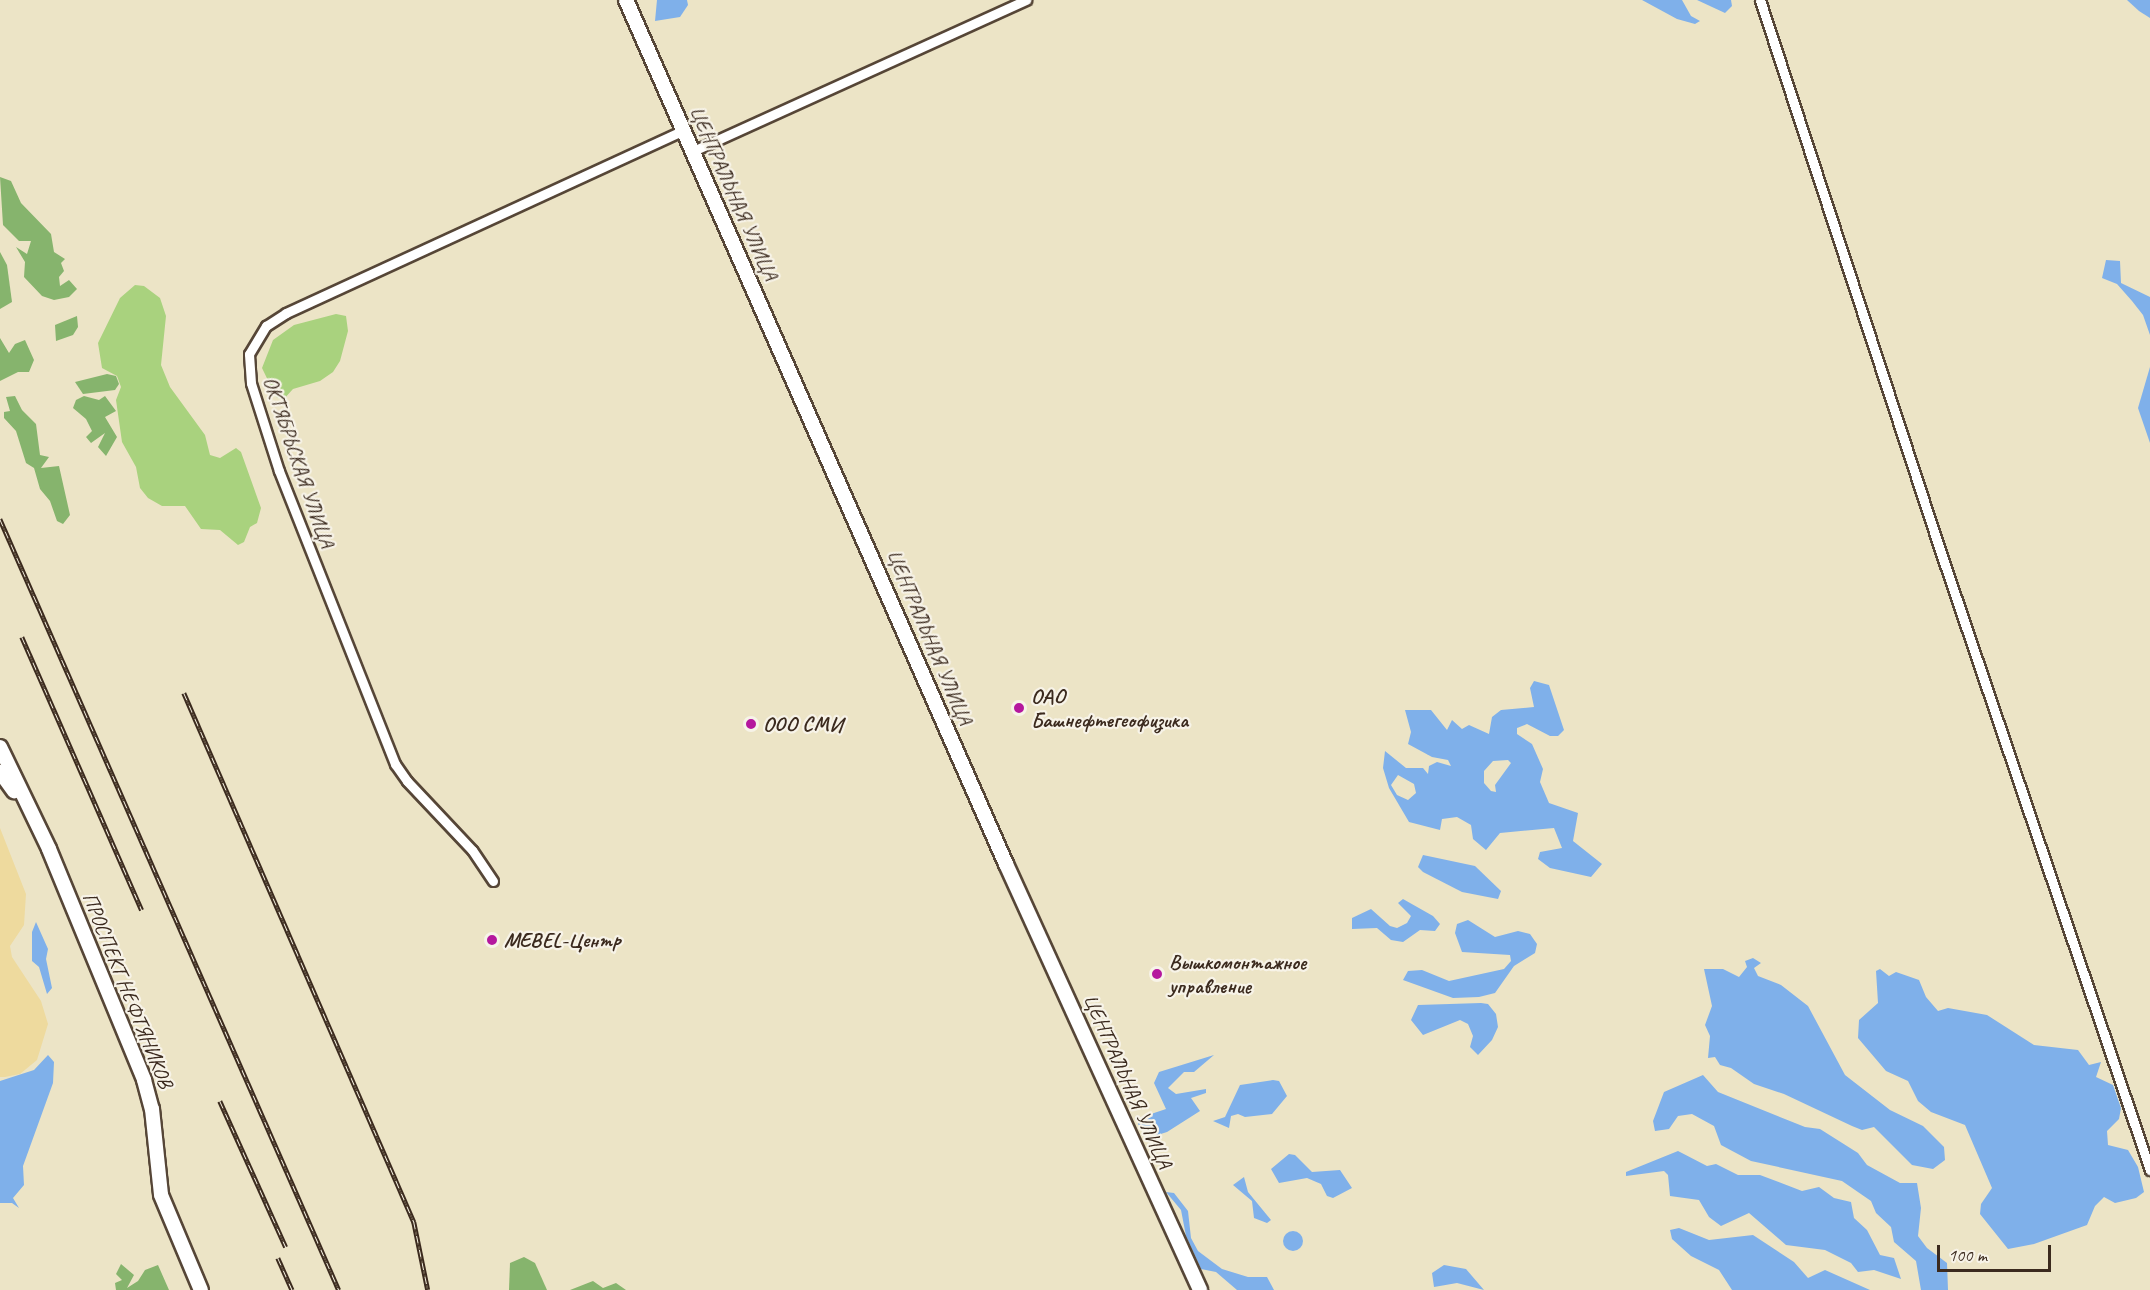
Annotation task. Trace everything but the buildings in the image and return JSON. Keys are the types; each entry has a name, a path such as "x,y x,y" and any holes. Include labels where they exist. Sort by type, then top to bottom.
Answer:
{"street":[{"name":"ЦЕНТРАЛЬНАЯ УЛИЦА","path":"626,0 1006,864 1200,1290"},
{"path":"693,150 1026,0"},
{"path":"1761,0 1939,547 2150,1170"},
{"name":"ОКТЯБРЬСКАЯ УЛИЦА","path":"493,881 472,850 407,782 395,764 279,471 248,371 249,354 258,335 286,314 684,130"},
{"name":"ПРОСПЕКТ НЕФТЯНИКОВ","path":"0,747 49,849 144,1080 152,1109 161,1195 201,1290"},
{"path":"0,772 49,849"}],"green space":[{"path":"0,177 11,181 21,203 51,234 54,252 65,259 61,263 64,271 59,277 60,286 69,280 77,289 69,297 54,300 42,296 24,277 25,262 16,247 27,254 31,241 19,241 3,225"},
{"path":"0,252 7,265 12,302 0,309"},
{"path":"135,285 144,286 160,298 166,316 161,365 170,387 205,435 210,455 220,458 236,448 241,452 261,508 257,523 250,527 244,542 238,545 220,530 201,529 185,506 162,506 148,498 140,488 136,467 122,442 116,400 121,387 117,376 102,368 98,343 120,298"},
{"path":"336,314 346,316 348,331 340,361 333,372 320,381 293,389 283,400 276,397 262,368 273,340 294,325"},
{"path":"77,316 78,327 73,335 56,341 55,325"},
{"path":"0,338 9,353 15,344 25,340 34,360 29,372 18,372 0,381"},
{"path":"107,374 116,376 119,384 115,390 83,394 75,382"},
{"path":"15,396 22,410 36,424 40,455 49,457 41,468 59,466 70,515 63,524 57,521 50,501 40,489 34,468 26,463 16,431 4,418 4,412 10,411 6,397"},
{"path":"84,396 99,400 105,396 116,411 105,417 117,437 106,456 98,447 105,433 91,443 86,437 92,431 86,419 73,408 76,400"},
{"path":"524,1257 535,1263 547,1290 509,1290 510,1263"},
{"path":"121,1264 134,1275 127,1288 138,1281 145,1270 158,1265 169,1290 116,1290 115,1283 122,1280 116,1274"},
{"path":"593,1281 603,1288 616,1283 626,1290 570,1290"}],"sand":[{"path":"0,828 26,894 24,925 10,946 12,957 41,1001 48,1024 37,1060 20,1074 5,1077 0,1077"}],"water":[{"path":"657,0 687,0 688,5 680,17 655,21"},
{"path":"1642,0 1682,0 1691,16 1700,21 1695,24 1677,19"},
{"path":"1697,0 1731,0 1732,6 1725,13"},
{"path":"2127,0 2150,0 2150,18 2139,11"},
{"path":"2106,260 2120,261 2121,283 2150,297 2150,335 2143,315 2132,301 2117,284 2102,278"},
{"path":"2150,367 2150,443 2138,408"},
{"path":"1534,681 1549,685 1564,730 1558,736 1550,736 1527,724 1517,728 1517,734 1532,744 1543,769 1540,782 1549,803 1578,813 1573,841 1602,864 1591,877 1550,868 1538,859 1540,852 1562,848 1554,828 1500,833 1486,850 1473,839 1471,825 1457,817 1442,819 1440,830 1409,822 1389,788 1383,768 1385,751 1406,768 1423,768 1428,774 1429,766 1437,762 1451,766 1448,760 1432,757 1408,744 1411,732 1405,710 1431,710 1447,730 1452,720 1462,729 1469,725 1489,734 1492,717 1501,710 1534,707 1530,688","holes":["1508,760 1511,763 1495,785 1496,792 1491,791 1484,783 1484,771 1493,761","1398,775 1414,784 1416,793 1408,800 1397,795 1391,785"]},
{"path":"1423,855 1475,866 1501,891 1498,899 1462,892 1423,872 1418,867"},
{"path":"1403,899 1433,916 1440,924 1435,931 1420,930 1403,942 1391,940 1377,928 1352,929 1352,918 1371,909 1390,926 1397,928 1407,923 1411,916 1398,903"},
{"path":"1468,920 1495,937 1518,931 1530,934 1537,944 1535,953 1514,966 1495,993 1479,997 1453,998 1403,980 1408,971 1422,970 1449,981 1504,969 1511,961 1510,955 1462,952 1455,933 1457,924"},
{"path":"36,922 48,949 46,959 52,988 47,994 39,967 32,961 32,932"},
{"path":"1753,958 1761,963 1754,968 1758,976 1781,985 1808,1006 1845,1075 1890,1110 1923,1126 1944,1147 1945,1160 1933,1169 1912,1165 1874,1127 1862,1130 1852,1126 1784,1094 1754,1084 1731,1068 1720,1065 1715,1057 1708,1058 1710,1036 1705,1025 1712,1006 1704,969 1723,969 1739,977 1747,967 1745,961"},
{"path":"1880,969 1889,976 1896,972 1919,980 1926,997 1938,1011 1948,1008 1987,1015 2034,1045 2078,1050 2089,1065 2101,1062 2096,1077 2113,1085 2121,1108 2119,1119 2107,1131 2108,1145 2128,1150 2138,1167 2144,1192 2136,1198 2115,1203 2104,1197 2095,1206 2087,1225 2034,1244 2008,1249 1980,1214 1981,1204 1992,1188 1965,1125 1931,1112 1918,1101 1908,1081 1886,1071 1858,1038 1859,1020 1878,1003 1876,971"},
{"path":"1488,1004 1496,1014 1498,1027 1492,1040 1478,1055 1470,1047 1473,1036 1468,1024 1460,1020 1423,1035 1411,1020 1418,1005"},
{"path":"48,1055 54,1062 53,1083 23,1166 24,1185 13,1198 19,1208 12,1203 0,1203 0,1081 34,1070"},
{"path":"1214,1055 1194,1072 1184,1072 1168,1088 1176,1094 1206,1089 1206,1093 1191,1098 1200,1111 1167,1132 1148,1138 1138,1124 1142,1117 1166,1109 1154,1083 1159,1072"},
{"path":"1703,1075 1718,1092 1805,1127 1820,1129 1858,1153 1867,1165 1900,1183 1917,1183 1921,1208 1918,1236 1927,1248 1947,1263 1948,1290 1921,1290 1916,1261 1894,1242 1891,1227 1876,1213 1871,1201 1842,1181 1751,1161 1721,1145 1714,1126 1692,1114 1678,1116 1669,1129 1655,1131 1653,1121 1664,1092"},
{"path":"1279,1081 1287,1096 1272,1114 1231,1116 1229,1128 1213,1121 1225,1117 1240,1085"},
{"path":"1678,1151 1707,1166 1716,1164 1738,1175 1760,1175 1802,1191 1819,1187 1834,1198 1851,1202 1854,1218 1867,1230 1880,1255 1894,1258 1901,1279 1874,1270 1858,1272 1851,1263 1825,1250 1786,1245 1749,1213 1721,1226 1709,1217 1699,1200 1670,1196 1668,1175 1664,1171 1626,1176 1626,1172"},
{"path":"1289,1154 1295,1155 1312,1172 1340,1170 1352,1188 1333,1198 1327,1196 1321,1184 1307,1178 1279,1183 1271,1169"},
{"path":"1244,1177 1248,1192 1271,1220 1267,1223 1254,1218 1252,1201 1233,1185"},
{"path":"1166,1192 1174,1193 1188,1211 1191,1238 1198,1251 1222,1269 1248,1277 1267,1277 1274,1290 1237,1290 1216,1272 1201,1269 1186,1236 1181,1210"},
{"path":"1679,1228 1709,1240 1753,1235 1794,1262 1808,1278 1825,1270 1870,1290 1732,1290 1719,1270 1691,1256 1672,1239 1670,1230"},
{"path":"1293,1231 1300,1234 1303,1241 1300,1248 1293,1251 1286,1248 1283,1241 1286,1234"},
{"path":"1444,1265 1466,1269 1484,1290 1457,1283 1434,1287 1432,1273"}],"railway":[{"path":"0,519 339,1290"},
{"path":"22,637 142,910"},
{"path":"184,693 414,1222 428,1290"},
{"path":"220,1101 286,1247"},
{"path":"278,1258 292,1290"}],"place":[{"name":"ОАО Башнефтегеофизика","path":"1019,708"},
{"name":"ООО СМИ","path":"751,724"},
{"name":"MEBEL-Центр","path":"492,940"},
{"name":"Вышкомонтажное управление","path":"1157,974"}]}
